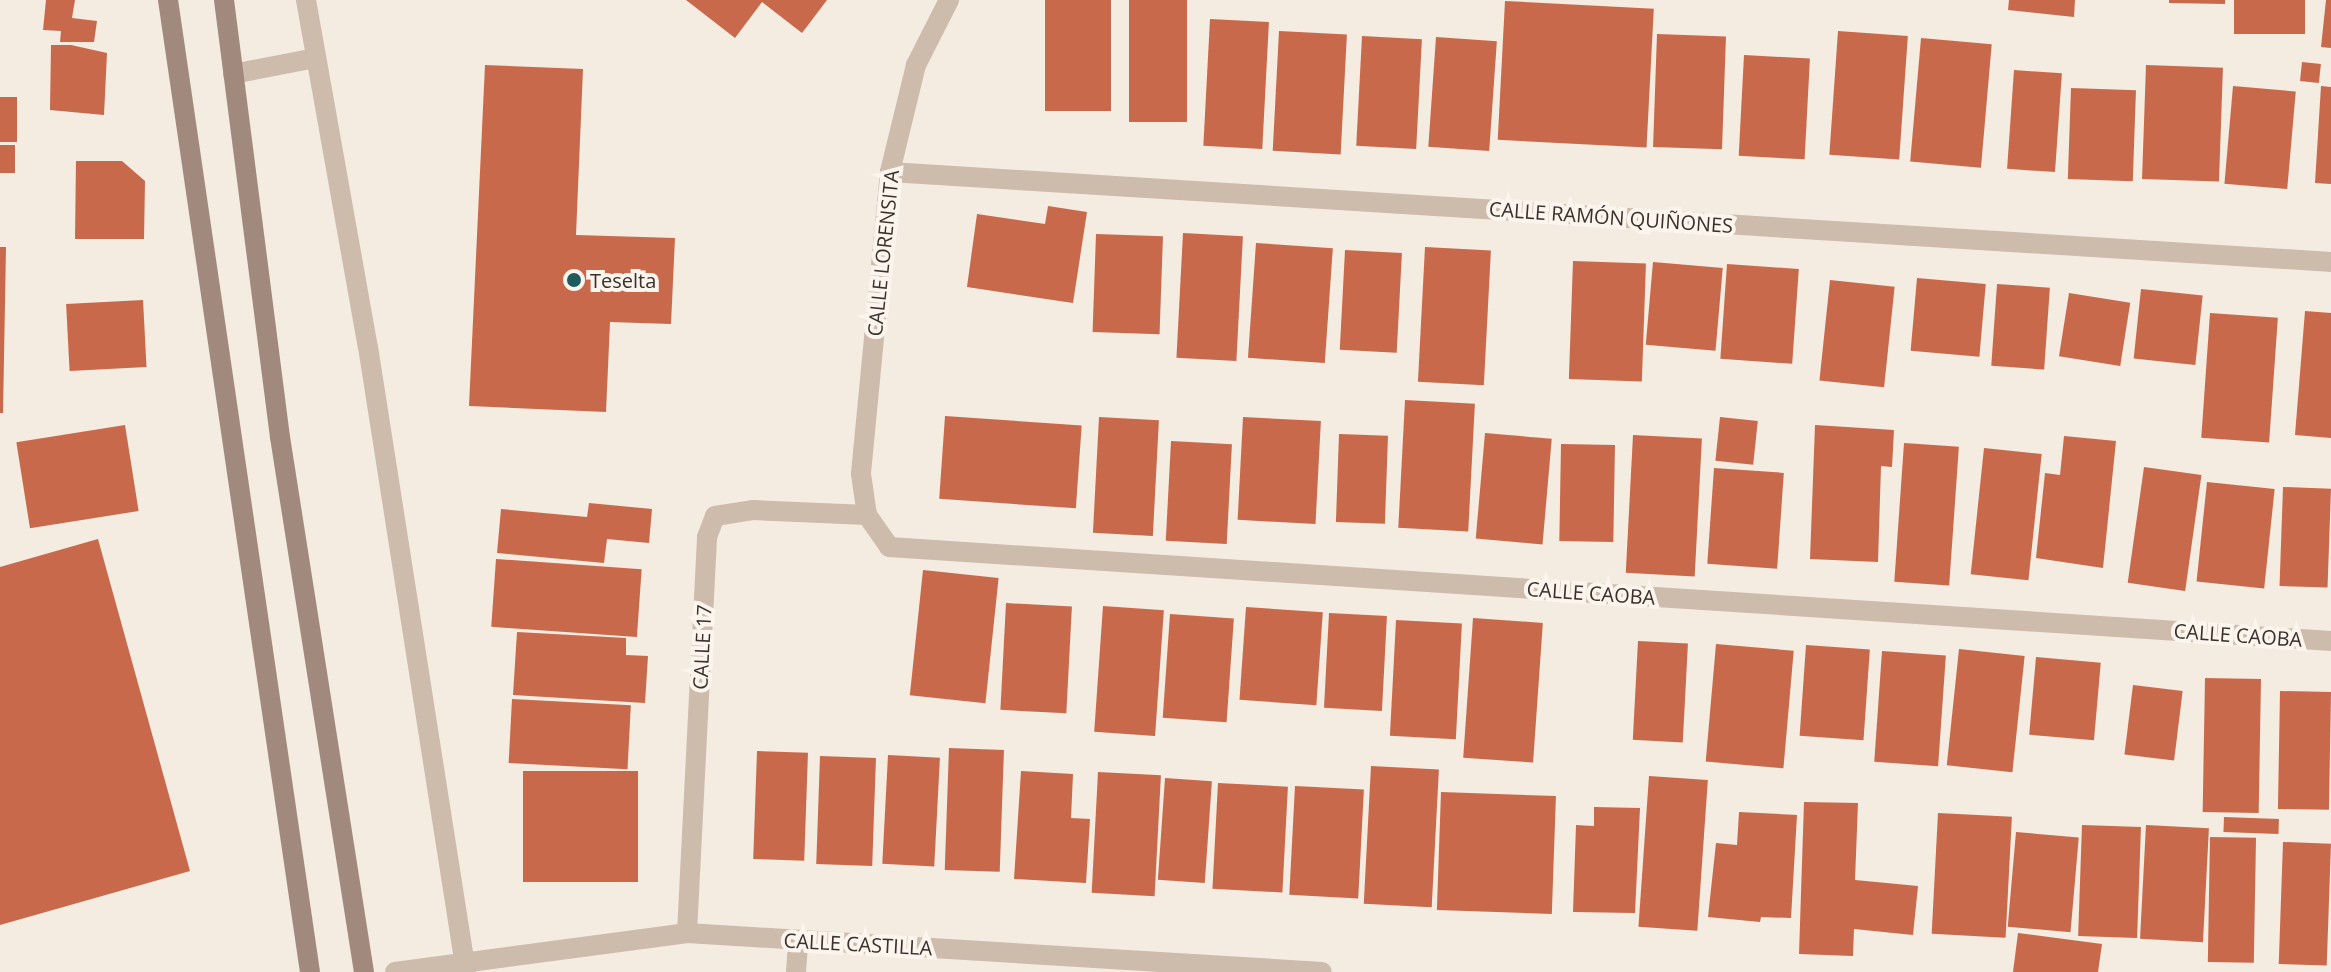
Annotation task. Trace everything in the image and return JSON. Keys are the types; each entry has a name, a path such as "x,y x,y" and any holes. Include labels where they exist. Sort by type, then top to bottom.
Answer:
{"street":[{"path":"168,0 310,972"},
{"path":"224,0 280,437 364,972"},
{"path":"306,0 368,347 465,968"},
{"name":"CALLE LORENSITA","path":"867,515 861,474 890,172 916,65 949,0"},
{"path":"233,74 315,58"},
{"name":"CALLE RAMÓN QUIÑONES","path":"890,172 2331,262"},
{"name":"CALLE 17","path":"687,933 707,537 715,516 753,510 867,515"},
{"name":"CALLE CAOBA","path":"867,515 889,547 2331,641"},
{"name":"CALLE CASTILLA","path":"395,972 465,968 687,933 1182,968 1322,972"},
{"path":"796,972 798,940"}],"building":[{"path":"46,0 75,0 72,18 97,21 94,42 60,42 61,31 43,30"},
{"path":"686,0 827,0 802,33 762,2 735,38"},
{"path":"1045,0 1111,0 1111,111 1045,111"},
{"path":"1129,0 1187,0 1187,122 1129,122"},
{"path":"2009,0 2075,0 2074,17 2008,10"},
{"path":"2169,0 2225,0 2225,4 2169,3"},
{"path":"2234,0 2305,0 2305,34 2234,34"},
{"path":"2326,0 2331,0 2331,48 2321,47"},
{"path":"1505,1 1654,9 1647,148 1498,140"},
{"path":"1210,19 1269,22 1262,149 1203,146"},
{"path":"1279,31 1347,35 1341,154 1273,151"},
{"path":"1838,31 1908,36 1899,160 1829,155"},
{"path":"1657,34 1726,36 1722,149 1653,147"},
{"path":"1362,36 1422,39 1416,149 1356,146"},
{"path":"1436,37 1497,41 1489,151 1428,147"},
{"path":"1921,38 1992,44 1981,168 1910,162"},
{"path":"51,45 71,45 107,53 104,115 50,110"},
{"path":"1744,55 1810,58 1805,159 1739,156"},
{"path":"2302,62 2321,64 2319,83 2300,81"},
{"name":"Teselta","path":"485,65 583,69 576,235 675,238 671,324 610,322 606,412 469,406"},
{"path":"2146,65 2223,68 2219,182 2142,179"},
{"path":"2014,70 2062,73 2055,172 2007,169"},
{"path":"2233,86 2296,91 2287,189 2224,184"},
{"path":"2321,86 2331,87 2331,184 2315,183"},
{"path":"2071,88 2136,90 2133,181 2068,179"},
{"path":"0,97 17,97 17,142 0,142"},
{"path":"0,145 15,145 15,173 0,173"},
{"path":"76,161 122,161 145,181 144,239 75,239"},
{"path":"1048,206 1087,212 1073,303 967,287 977,214 1045,224"},
{"path":"1183,233 1243,236 1236,361 1176,358"},
{"path":"1096,234 1163,236 1160,334 1093,332"},
{"path":"1256,243 1333,248 1325,363 1248,358"},
{"path":"0,247 6,247 3,413 0,413"},
{"path":"1425,247 1491,250 1484,385 1418,382"},
{"path":"1345,250 1402,253 1397,353 1340,350"},
{"path":"1573,261 1646,264 1642,381 1569,379"},
{"path":"1653,262 1723,268 1715,351 1646,345"},
{"path":"1727,264 1799,269 1792,364 1720,359"},
{"path":"1917,278 1986,284 1979,357 1911,351"},
{"path":"1830,280 1895,287 1884,387 1819,380"},
{"path":"1997,284 2050,288 2044,369 1991,366"},
{"path":"2141,289 2203,295 2195,365 2134,359"},
{"path":"2069,293 2130,303 2120,366 2059,356"},
{"path":"143,300 147,367 70,371 66,304"},
{"path":"2305,311 2331,313 2331,438 2295,435"},
{"path":"2210,313 2278,318 2269,442 2201,438"},
{"path":"1405,400 1475,404 1468,531 1398,528"},
{"path":"945,416 1082,426 1076,508 939,499"},
{"path":"1099,417 1159,420 1153,536 1093,533"},
{"path":"1243,417 1321,421 1316,524 1238,520"},
{"path":"1720,417 1758,421 1753,465 1715,461"},
{"path":"125,425 139,511 30,528 16,442"},
{"path":"1815,425 1894,430 1892,467 1881,466 1878,562 1810,559"},
{"path":"1485,433 1552,439 1543,544 1476,539"},
{"path":"1339,434 1388,436 1385,524 1336,522"},
{"path":"1633,435 1702,439 1695,576 1626,573"},
{"path":"2064,436 2116,441 2103,568 2036,558 2045,473 2060,475"},
{"path":"1171,441 1232,444 1227,544 1166,541"},
{"path":"1904,443 1959,447 1949,585 1894,582"},
{"path":"1561,444 1615,445 1613,542 1559,541"},
{"path":"1984,448 2042,454 2028,580 1971,574"},
{"path":"2144,467 2201,475 2185,591 2128,583"},
{"path":"1714,468 1784,473 1777,569 1707,564"},
{"path":"2207,482 2275,489 2264,589 2197,581"},
{"path":"2283,487 2331,489 2328,588 2280,586"},
{"path":"589,503 652,509 649,543 607,539 604,563 497,553 501,509 587,517"},
{"path":"98,539 190,871 0,925 0,567"},
{"path":"496,559 642,569 637,637 491,627"},
{"path":"923,570 999,578 985,703 910,695"},
{"path":"1006,603 1072,606 1066,713 1000,710"},
{"path":"1103,606 1164,610 1155,736 1094,732"},
{"path":"1246,607 1323,612 1316,705 1240,700"},
{"path":"1329,613 1387,616 1382,711 1324,708"},
{"path":"1170,614 1234,618 1227,722 1163,718"},
{"path":"1473,618 1543,623 1533,763 1463,758"},
{"path":"1396,620 1462,623 1456,739 1390,736"},
{"path":"517,632 626,638 626,655 648,656 645,703 513,695"},
{"path":"1638,641 1688,644 1683,742 1633,740"},
{"path":"1716,644 1794,651 1783,768 1706,762"},
{"path":"1806,645 1870,649 1863,740 1800,736"},
{"path":"1959,649 2025,656 2012,772 1947,765"},
{"path":"1882,651 1946,655 1938,766 1874,762"},
{"path":"2036,657 2101,663 2094,740 2029,735"},
{"path":"2205,678 2261,679 2259,813 2203,812"},
{"path":"2133,685 2183,691 2174,761 2124,754"},
{"path":"2280,691 2331,692 2329,810 2278,809"},
{"path":"512,699 631,705 627,769 509,763"},
{"path":"949,748 1004,750 1000,872 945,870"},
{"path":"757,751 808,753 804,861 753,859"},
{"path":"888,755 940,758 934,867 882,864"},
{"path":"820,756 876,758 872,866 816,864"},
{"path":"1371,766 1439,770 1432,907 1364,904"},
{"path":"523,771 638,771 638,882 523,882"},
{"path":"1021,771 1073,774 1071,818 1090,819 1086,883 1014,879"},
{"path":"1098,772 1161,775 1155,896 1092,893"},
{"path":"1649,776 1708,780 1697,931 1638,927"},
{"path":"1165,778 1212,781 1205,883 1158,880"},
{"path":"1218,783 1288,787 1282,893 1212,889"},
{"path":"1295,786 1364,790 1358,898 1289,895"},
{"path":"1441,792 1556,796 1552,914 1437,910"},
{"path":"1804,802 1858,803 1855,880 1918,886 1913,935 1854,929 1853,956 1799,954"},
{"path":"1594,807 1640,808 1635,913 1573,912 1576,825 1594,826"},
{"path":"1739,812 1797,815 1791,918 1761,917 1760,922 1708,917 1716,843 1737,845"},
{"path":"1938,813 2012,817 2006,938 1932,934"},
{"path":"2224,817 2279,819 2278,834 2223,832"},
{"path":"2082,825 2141,827 2137,938 2078,936"},
{"path":"2146,825 2209,828 2203,942 2140,939"},
{"path":"2016,832 2079,837 2070,932 2008,927"},
{"path":"2210,837 2256,838 2254,963 2208,962"},
{"path":"2283,842 2331,844 2327,966 2279,964"},
{"path":"2018,933 2102,944 2098,972 2013,972"}],"place":[{"name":"Teselta","path":"574,280"}]}
